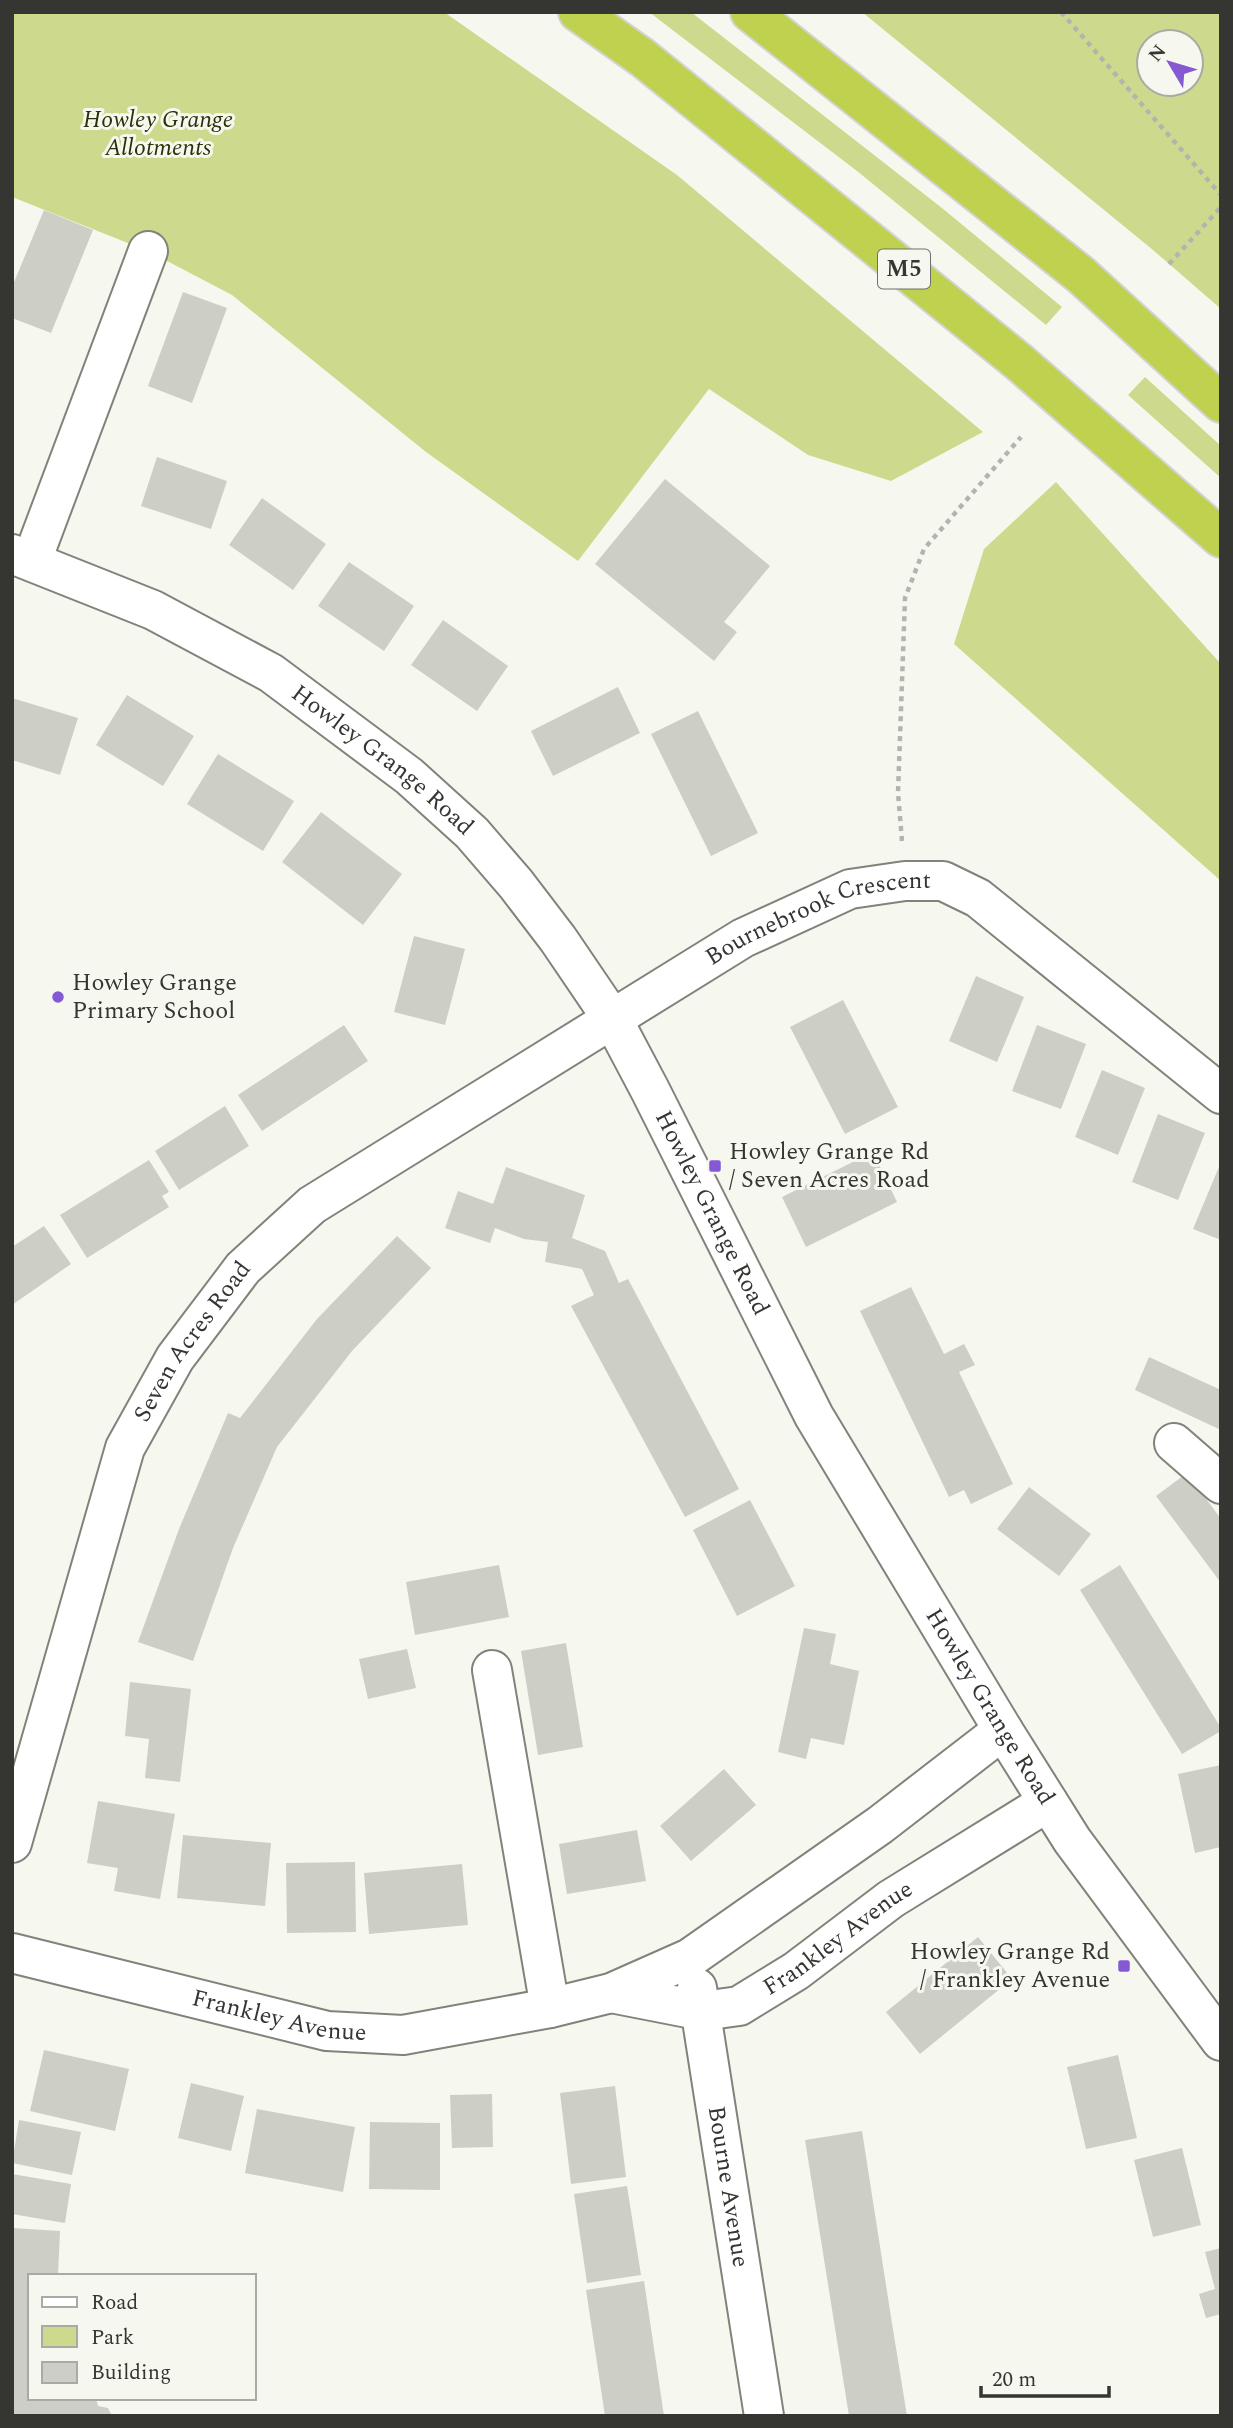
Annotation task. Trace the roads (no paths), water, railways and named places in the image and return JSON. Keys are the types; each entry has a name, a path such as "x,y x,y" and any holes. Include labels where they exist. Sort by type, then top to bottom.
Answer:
{"highway":[{"name":"M5","path":"578,12 643,58 1008,354 1221,538"},
{"path":"750,12 1081,275 1221,403"}],"street":[{"name":"Howley Grange Road","path":"148,251 22,557 153,610 271,673 409,776 472,833 516,884 558,939 613,1020 814,1416 1003,1730 1072,1840 1221,2041"},
{"name":"Bournebrook Crescent","path":"613,1020 743,939 850,889 905,881 943,881 978,898 1221,1094"},
{"name":"Seven Acres Road","path":"12,1843 125,1448 175,1358 243,1268 312,1205 613,1020"},
{"path":"1174,1443 1221,1484"},
{"path":"492,1670 550,2008"},
{"name":"Frankley Avenue","path":"12,1953 327,2031 403,2035 550,2008 611,1993 690,1958 880,1825 1003,1730"},
{"name":"Frankley Avenue","path":"611,1993 703,2011 739,2006 796,1971 891,1899 1048,1802"},
{"name":"Bourne Avenue","path":"690,1958 703,2011 764,2416"}],"place":[{"name":"Howley Grange Primary School","path":"58,997"},
{"name":"Howley Grange Rd / Seven Acres Road","path":"715,1166"},
{"name":"Howley Grange Rd / Frankley Avenue","path":"1124,1966"}],"park label":[{"name":"Howley Grange Allotments","path":"158,134"}]}
